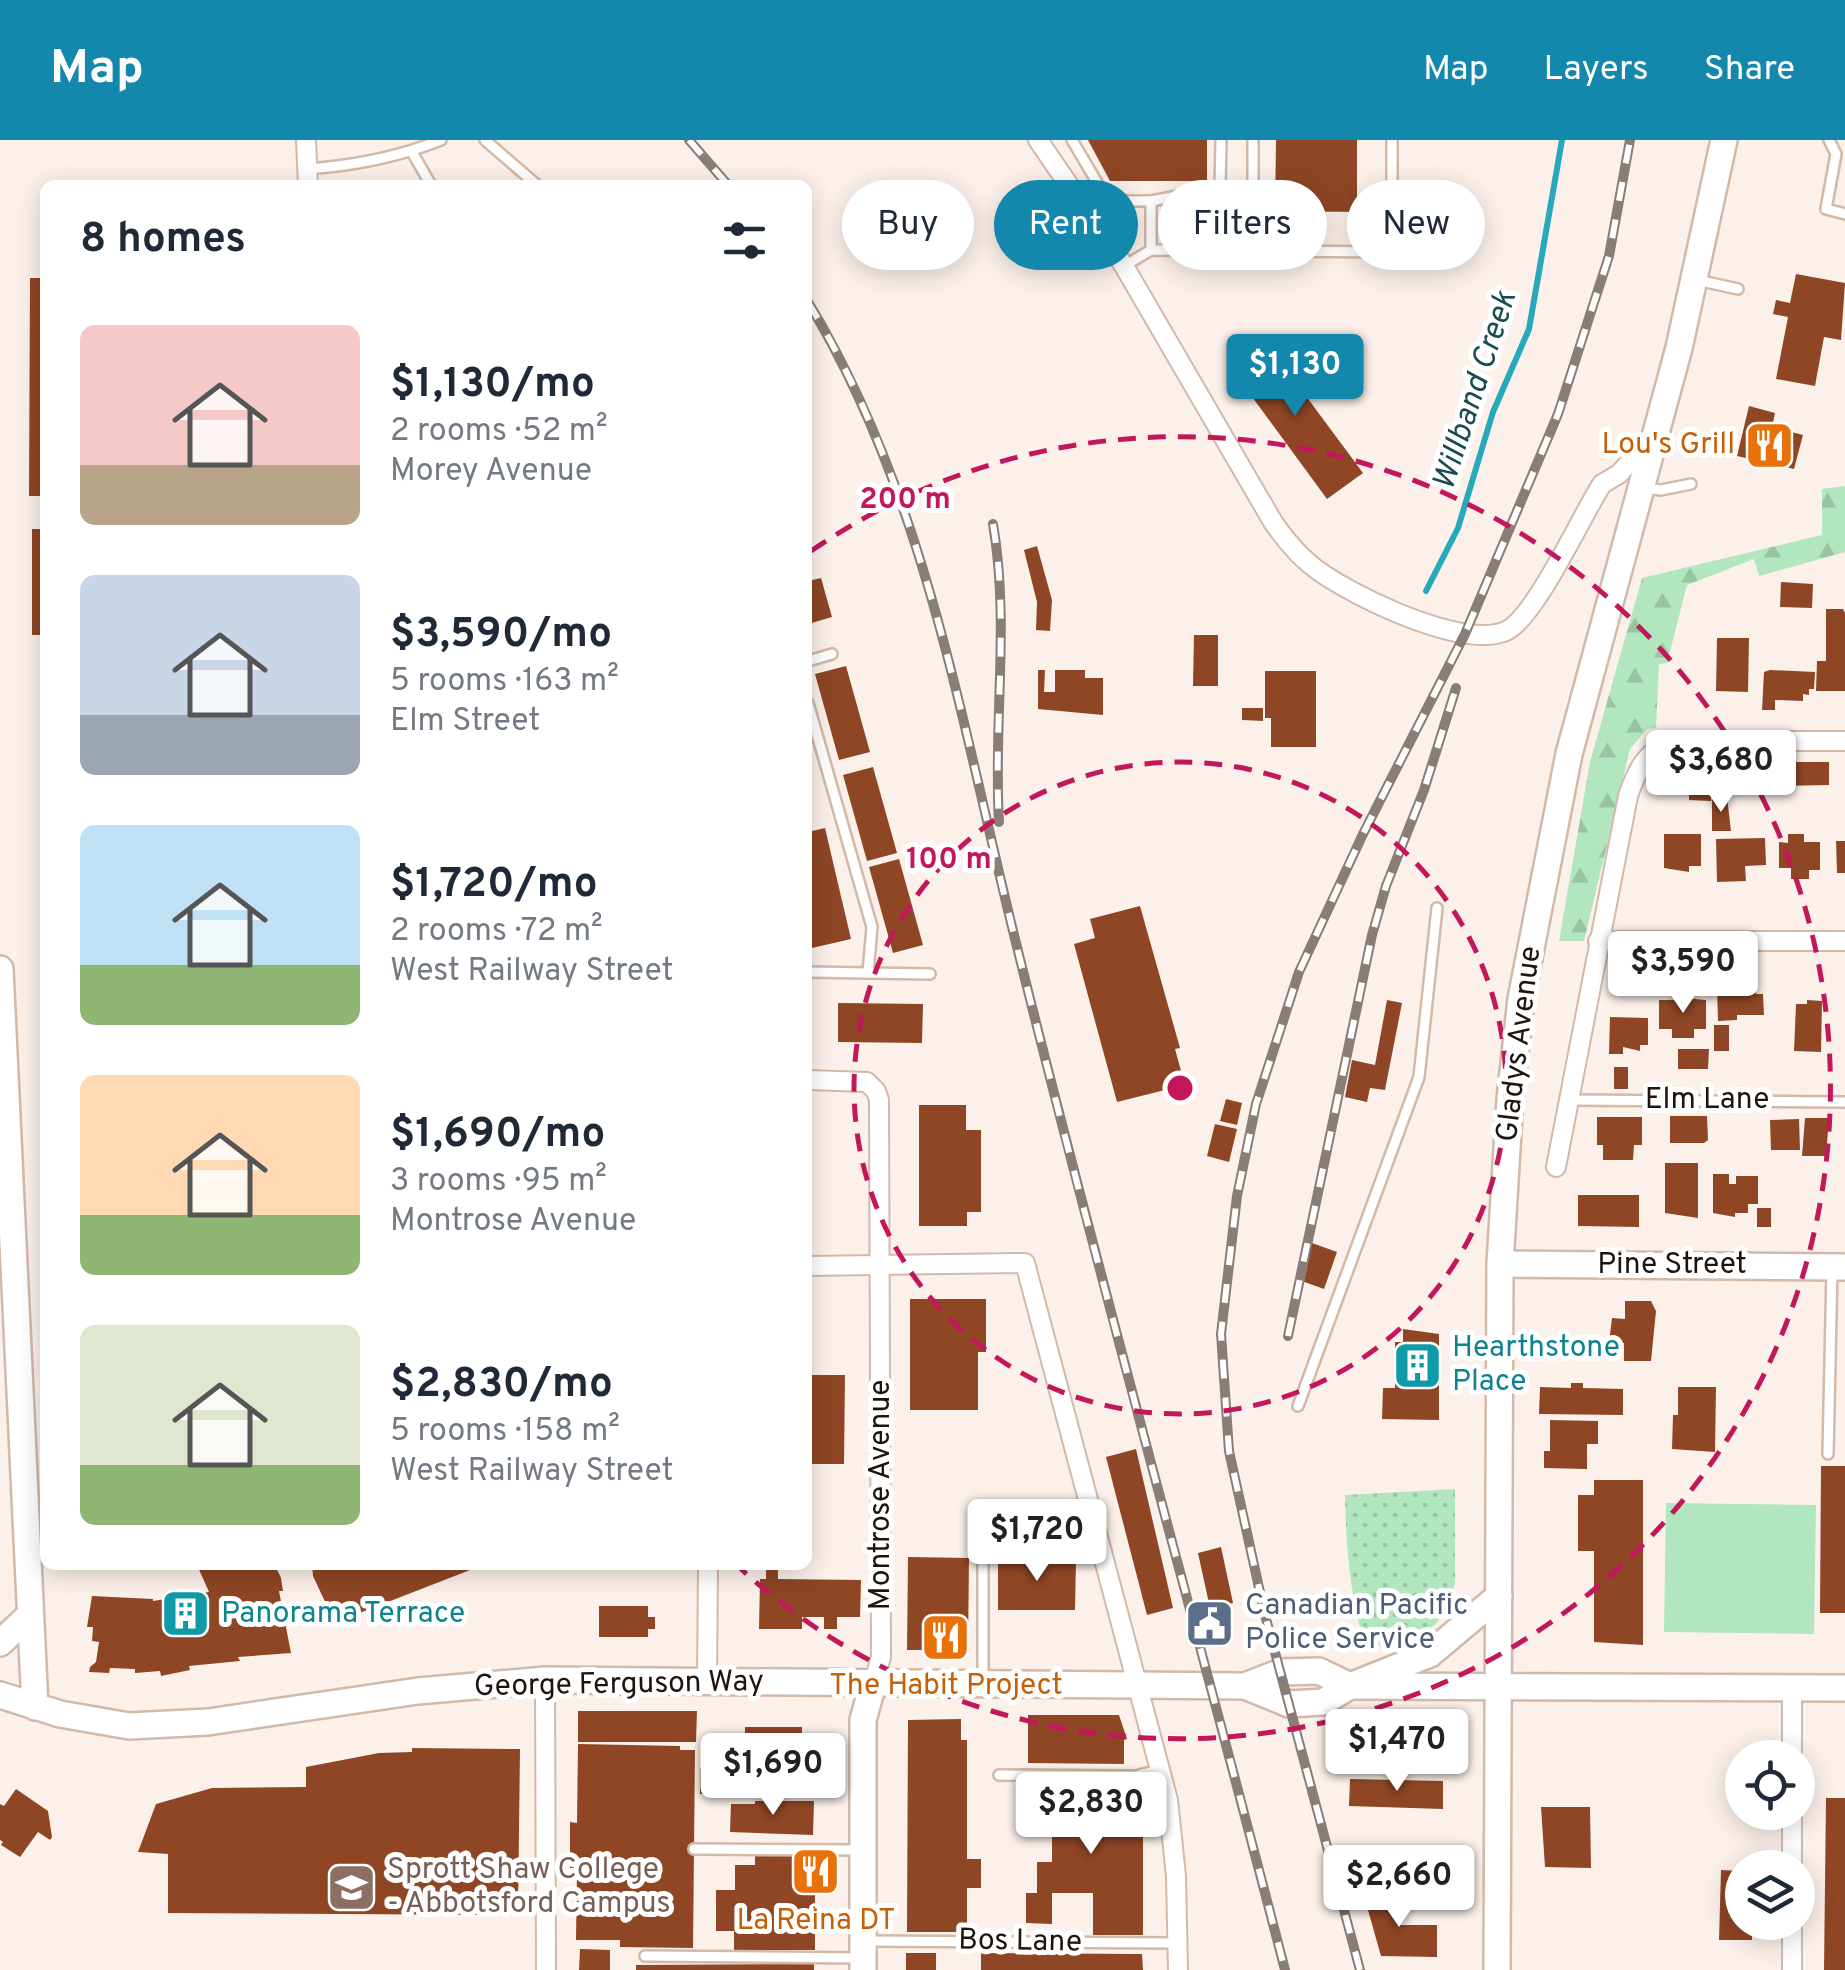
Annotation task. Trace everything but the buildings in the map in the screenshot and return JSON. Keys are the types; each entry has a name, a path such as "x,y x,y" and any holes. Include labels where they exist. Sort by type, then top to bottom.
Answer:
{"main road":[{"name":"Gladys Avenue","path":"1498,1970 1500,1264 1520,999 1568,754 1696,280 1724,140"},
{"path":"0,969 35,1707"},
{"name":"Pine Street","path":"1500,1264 1839,1266"},
{"path":"1350,1686 1430,1654 1499,1596"},
{"path":"0,1643 30,1615"},
{"name":"George Ferguson Way","path":"0,1695 35,1707 129,1726 208,1722 418,1691 545,1680 1246,1686 1281,1672 1320,1671 1350,1686 1845,1688"},
{"name":"Montrose Avenue","path":"863,1956 863,1720 873,1684"}],"street":[{"path":"306,140 307,177"},
{"path":"1038,140 1067,180"},
{"path":"1126,270 1286,541 1321,572 1446,631 1478,635 1507,630 1534,604 1602,484 1618,474 1653,436"},
{"name":"Gladys Avenue","path":"1556,1167 1628,796 1638,769 1657,748 1671,741 1845,741"},
{"path":"1598,942 1845,941"},
{"name":"Montrose Avenue","path":"812,1080 867,1082 880,1100 881,1657 873,1684"},
{"path":"812,1266 1025,1263 1168,1800 1176,1876 1178,1970"},
{"path":"707,1682 708,1570"},
{"path":"545,1680 546,1970"},
{"path":"1792,1688 1792,1740"},
{"path":"1792,1940 1792,1970"}],"lane":[{"path":"307,177 334,167 412,152 425,143 441,140"},
{"path":"485,140 531,180"},
{"path":"1072,140 1096,180"},
{"path":"1138,202 1220,188 1221,140"},
{"path":"1253,140 1253,180"},
{"path":"1327,252 1392,252 1392,140"},
{"path":"1829,140 1836,154 1826,209 1845,214"},
{"path":"412,152 427,180"},
{"path":"1152,202 1152,250"},
{"path":"1138,258 1158,250"},
{"path":"1696,280 1738,289"},
{"path":"1639,487 1661,490 1691,484"},
{"path":"812,660 832,654"},
{"path":"812,717 872,927 868,973"},
{"path":"1298,1406 1420,1077 1437,908"},
{"path":"812,972 930,974"},
{"name":"Elm Lane","path":"1568,1100 1845,1102"},
{"path":"1828,1454 1839,1266"},
{"path":"983,1685 984,1563"},
{"path":"999,1775 1134,1776 1160,1770"},
{"path":"694,1849 863,1850"},
{"name":"Bos Lane","path":"645,1956 863,1956 1178,1943"}],"green space":[{"path":"1845,486 1845,552 1759,576 1754,559 1687,585 1667,663 1659,664 1656,728 1647,729 1630,749 1584,941 1559,941 1590,762 1642,578 1822,535 1822,489"},
{"path":"1455,1489 1455,1583 1449,1606 1435,1625 1406,1645 1365,1646 1350,1572 1345,1495"},
{"path":"1666,1503 1816,1505 1814,1634 1664,1632"}],"waterway":[{"name":"Willband Creek","path":"1426,591 1458,528 1493,412 1529,329 1562,140"}],"railway":[{"path":"689,140 724,180"},
{"path":"1360,1970 1265,1615 1229,1451 1221,1334 1237,1196 1256,1104 1299,972 1363,834 1465,634 1558,414 1609,256 1630,140"},
{"path":"812,309 849,377 883,455 936,616 1049,1075 1285,1970"},
{"path":"993,524 1001,635 999,822"},
{"path":"1288,1336 1372,935 1456,688"}],"place":[{"name":"Lou's Grill","path":"1770,445"},
{"name":"Hearthstone Place","path":"1417,1365"},
{"name":"Panorama Terrace","path":"186,1614"},
{"name":"Canadian Pacific Police Service","path":"1210,1623"},
{"name":"The Habit Project","path":"946,1637"},
{"name":"La Reina DT","path":"816,1872"},
{"name":"Sprott Shaw College - Abbotsford Campus","path":"352,1887"}]}
